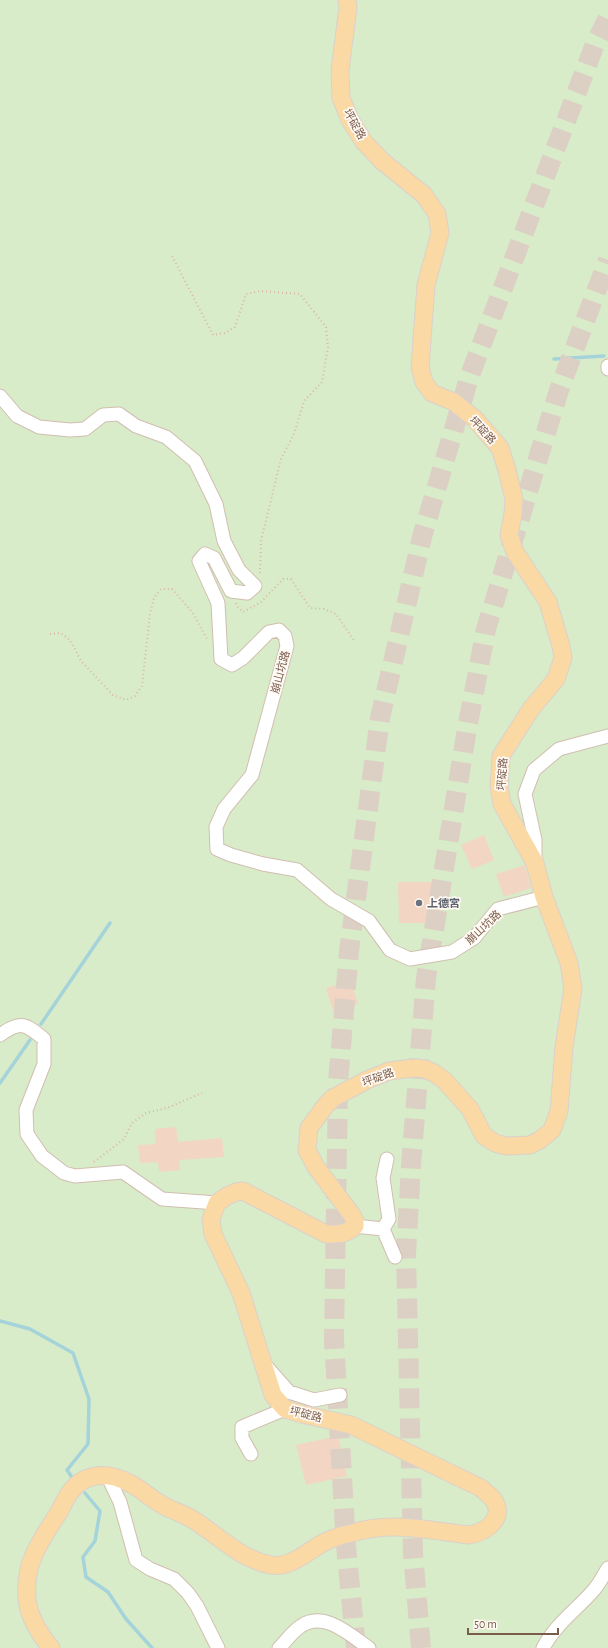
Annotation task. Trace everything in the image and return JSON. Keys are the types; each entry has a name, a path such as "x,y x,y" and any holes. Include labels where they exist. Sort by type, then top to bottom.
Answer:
{"main road":[{"name":"坪碇路","path":"347,0 348,7 340,70 341,98 350,120 364,142 382,161 424,195 437,214 440,234 425,292 420,367 424,382 432,393 454,402 475,419 500,448 514,499 509,535 515,552 548,602 561,646 563,658 556,679 531,709 502,756 499,786 502,804 535,863 544,898 569,963 573,988 564,1047 559,1111 552,1130 540,1140 530,1145 506,1146 495,1143 484,1136 470,1109 444,1080 425,1069 414,1068 389,1071 367,1080 333,1098 326,1105 309,1128 307,1136 307,1150 316,1166 344,1203 355,1221 354,1226"},
{"path":"217,1203 226,1196 243,1191 326,1234 341,1234 350,1231 354,1226"},
{"name":"坪碇路","path":"107,1475 129,1483 160,1504 191,1519 251,1560 273,1565 284,1564 301,1558 321,1544 352,1533 381,1526 406,1527 468,1535 490,1527 495,1520 495,1502 492,1497 481,1488 352,1424 285,1409 273,1395 241,1293 213,1234 211,1218 217,1203"},
{"path":"50,1648 32,1622 26,1600 26,1584 30,1566 38,1548 71,1491 82,1481 94,1476 107,1475"}],"street":[{"path":"0,396 17,416 39,427 70,430 85,429 103,415 119,414 136,426 166,437 195,461 216,504 224,541 239,570 255,586 246,593 231,591"},
{"name":"崩山坑路","path":"231,591 214,558 205,554 199,561 218,602 221,660 232,664 243,658 269,632 279,630 285,636 287,646 252,775 224,809 216,827 217,849 231,855 257,862 297,870 331,899 369,921 390,950 410,959 452,952 474,938 498,909 544,898"},
{"path":"535,863 535,840 525,794 534,770 559,749 608,736"},
{"path":"0,1035 13,1026 29,1027 44,1039 44,1064 26,1110 27,1134 42,1156 64,1173 75,1176 123,1172 162,1199 217,1203"},
{"path":"383,1229 389,1219 383,1178 387,1159"},
{"path":"354,1226 383,1229"},
{"path":"383,1229 395,1257"},
{"path":"263,1363 289,1392 314,1400 340,1394"},
{"path":"251,1454 242,1438 242,1426 285,1409"},
{"path":"107,1475 120,1502 136,1560 150,1569 174,1580 188,1592 197,1606 218,1648"},
{"path":"543,1648 547,1640 559,1625 593,1591 608,1568"},
{"path":"279,1648 301,1626 317,1619 332,1624 369,1648"}],"path":[{"path":"172,256 214,335 235,327 246,294 260,291 300,294 326,327 328,347 322,382 304,401 294,434 281,459 261,541 260,573 255,586"},
{"path":"231,591 237,606 243,612 260,602 283,579 291,579 310,608 324,609 336,614 354,642"},
{"path":"50,634 61,633 70,640 81,661 113,695 126,700 135,696 142,686 150,614 154,598 162,589 172,589 192,612 207,640"},
{"path":"94,1162 124,1139 132,1123 146,1113 167,1108 202,1093"}],"green space":[{"path":"0,0 608,0 608,1648 0,1648"}],"building":[{"path":"484,835 494,860 472,869 461,845"},
{"path":"525,865 531,888 504,897 496,874"},
{"name":"上德宮","path":"398,882 440,882 441,923 399,923"},
{"path":"351,981 358,1004 333,1011 326,988"},
{"path":"176,1127 178,1142 222,1138 224,1157 179,1160 180,1170 159,1172 158,1162 140,1163 138,1145 156,1144 155,1129"},
{"path":"338,1436 347,1476 306,1485 296,1445"}],"waterway":[{"path":"554,359 604,356"},
{"path":"41,1024 110,923"},
{"path":"0,1083 30,1040"},
{"path":"0,1321 30,1329 73,1353 89,1399 88,1444 67,1470 71,1476"},
{"path":"85,1493 100,1511 95,1541 83,1557 86,1577 108,1592 126,1619 152,1648"}],"tunnel":[{"path":"356,1648 346,1546 334,1339 338,1082 349,951 380,718 422,537 469,378 595,44 608,18"},
{"path":"421,1648 413,1554 406,1255 411,1165 426,978 467,729 486,629 559,390 608,260"}],"place":[{"name":"上德宮","path":"419,903"}]}
